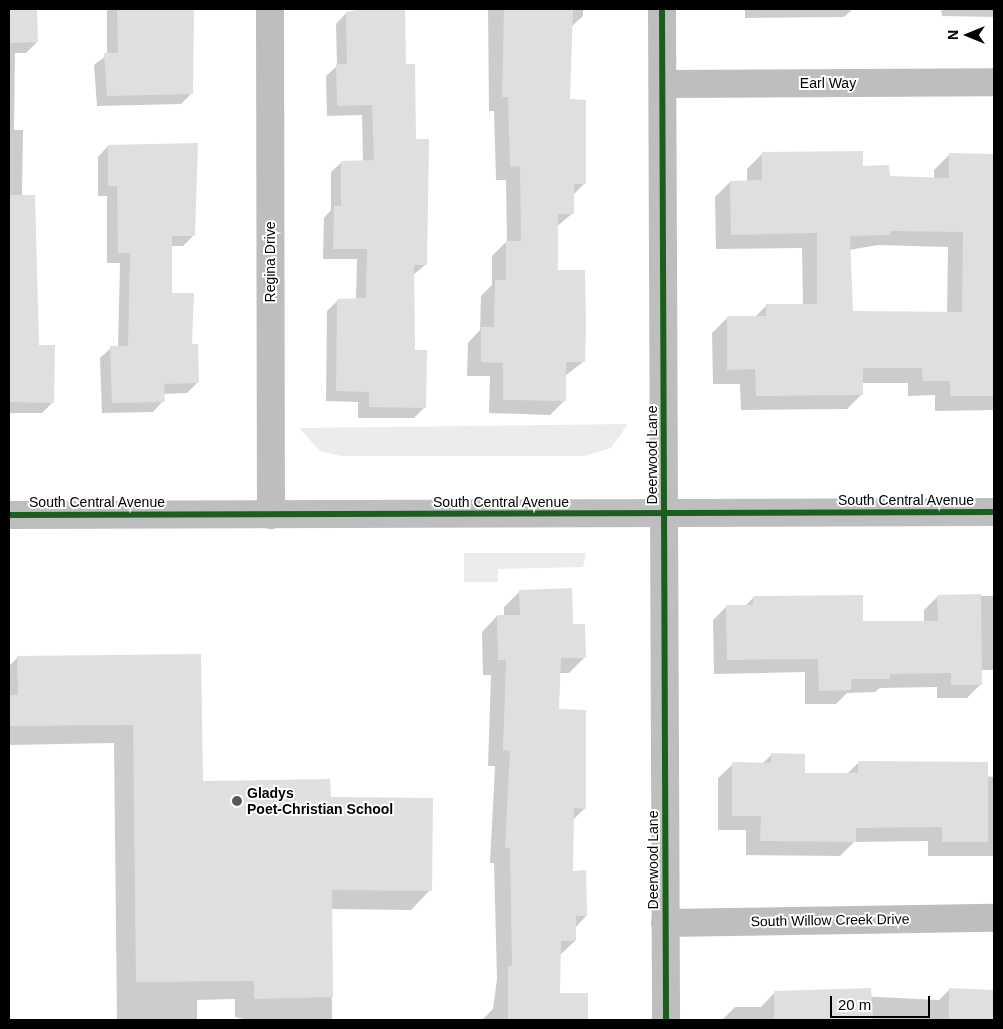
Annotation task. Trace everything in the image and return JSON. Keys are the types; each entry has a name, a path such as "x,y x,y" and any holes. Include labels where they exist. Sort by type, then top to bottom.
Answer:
{"street":[{"name":"Regina Drive","path":"270,9 271,515"},
{"name":"Deerwood Lane","path":"662,9 666,1020"},
{"name":"Earl Way","path":"663,84 994,82"},
{"name":"South Central Avenue","path":"9,515 994,512"},
{"name":"South Willow Creek Drive","path":"666,923 994,918"}],"shaded area":[{"path":"628,424 611,448 584,456 341,456 320,451 299,428"},
{"path":"464,553 586,553 583,567 498,569 498,582 464,582"}],"building":[{"path":"9,9 37,9 38,42 9,43"},
{"path":"117,9 194,9 193,94 107,96 104,53 118,53"},
{"path":"362,9 405,9 406,64 415,64 416,139 429,139 427,265 414,265 415,350 427,350 426,408 369,407 369,392 336,391 337,299 366,298 367,249 333,249 334,206 341,206 341,161 374,160 372,105 337,106 336,64 347,64 346,12"},
{"path":"504,9 573,9 570,99 586,100 586,184 574,184 574,214 558,214 558,270 585,270 586,329 585,362 566,362 566,401 503,400 503,363 481,362 481,327 494,327 495,280 506,280 506,241 521,241 520,166 510,167 508,97 502,97"},
{"path":"198,143 195,236 172,236 172,293 194,293 192,344 198,344 199,383 164,384 165,402 112,403 110,346 128,346 130,253 118,253 117,186 108,186 108,145"},
{"path":"863,151 863,166 889,165 890,176 949,178 949,153 994,154 994,396 950,396 950,381 923,381 922,368 863,368 863,395 756,396 755,369 727,370 727,316 766,316 766,304 817,304 817,233 731,235 730,181 762,180 762,152","holes":["890,231 963,232 962,312 853,311 850,236 890,235"]},
{"path":"9,195 35,195 39,345 55,345 54,403 10,402"},
{"path":"572,588 573,624 585,624 586,658 561,658 559,709 586,710 586,809 574,808 573,871 586,870 587,916 576,916 576,941 561,941 560,993 588,993 588,1020 508,1020 508,966 512,966 510,848 505,848 510,751 503,750 506,660 498,660 497,615 520,615 519,590"},
{"path":"981,594 982,685 951,685 951,673 890,674 890,679 851,679 851,690 819,691 818,659 727,660 726,605 753,605 753,596 863,595 863,621 938,621 937,595"},
{"path":"201,654 203,781 330,779 331,797 433,798 432,891 332,890 333,997 254,999 254,981 136,982 133,725 9,726 9,695 18,695 17,656"},
{"path":"771,753 805,754 805,773 858,773 858,761 988,762 988,842 942,842 942,827 856,828 856,842 760,841 761,816 732,816 732,762 771,763"},
{"path":"871,988 873,1020 774,1020 774,991"},
{"path":"949,988 994,990 994,1020 949,1020"}],"cycle path":[{"path":"662,9 666,1020"},
{"path":"9,515 994,512"}],"place":[{"name":"Gladys Poet-Christian School","path":"237,801"}]}
